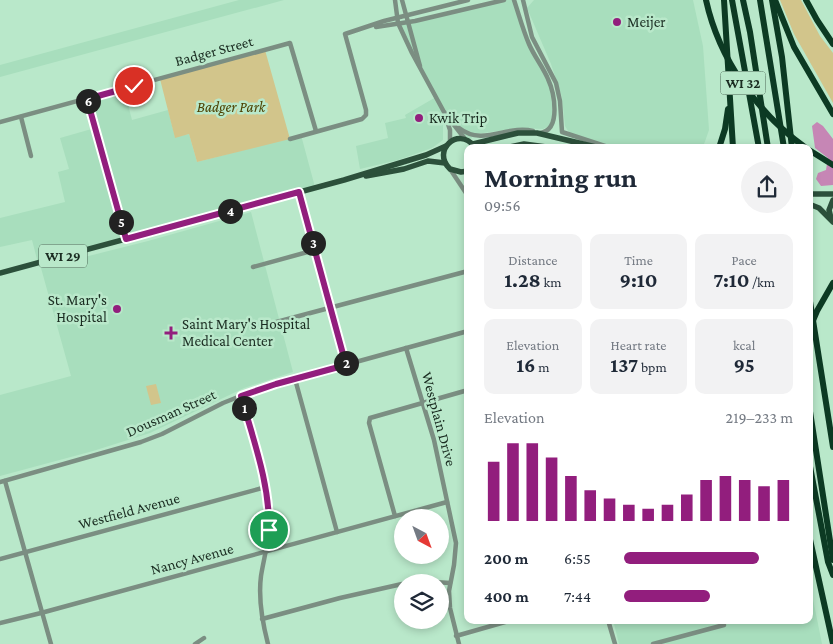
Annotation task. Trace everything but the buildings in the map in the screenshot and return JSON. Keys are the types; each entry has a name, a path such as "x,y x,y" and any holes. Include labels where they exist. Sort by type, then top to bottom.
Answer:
{"highway":[{"name":"WI 32","path":"706,0 726,54 746,88 776,123 801,144"},
{"path":"724,0 733,144"},
{"path":"732,0 758,144"},
{"path":"743,0 750,32 767,144"},
{"path":"760,0 783,144"},
{"path":"773,0 794,48 833,114"},
{"path":"773,0 782,56 792,144"},
{"path":"806,0 833,44"},
{"path":"720,144 730,101"},
{"name":"WI 32","path":"813,153 833,165"},
{"path":"833,283 813,320 833,448"},
{"path":"813,431 833,560"},
{"path":"813,482 828,562 833,575"},
{"path":"813,553 833,644"}],"main road":[{"path":"481,144 518,133 538,133 583,144"},
{"name":"WI 29","path":"0,273 344,180 426,155 455,139 465,139"},
{"path":"465,139 471,144"},
{"path":"448,144 443,154 445,163 450,169 464,172"},
{"name":"WI 29","path":"344,180 404,169 428,162 445,163"},
{"path":"813,194 833,194"},
{"path":"832,221 829,210 833,200"},
{"path":"813,205 820,208 832,221"}],"street":[{"path":"395,0 398,20 412,53 444,112 465,139"},
{"path":"402,0 419,57 420,67"},
{"path":"290,138 362,119 366,115 346,34 468,0"},
{"path":"398,20 408,22 504,0"},
{"path":"451,122 472,136 524,130 538,133 548,130 554,121 552,90 527,40 514,0"},
{"path":"523,0 532,37 556,83 560,101 562,132 599,144"},
{"name":"Badger Street","path":"0,122 290,43 316,131"},
{"path":"87,99 126,239"},
{"path":"444,112 450,130 448,144"},
{"path":"21,117 32,156"},
{"path":"450,169 464,190"},
{"path":"299,192 346,365"},
{"path":"253,268 315,250"},
{"path":"269,324 464,272"},
{"name":"Dousman Street","path":"3,481 141,442 162,434 241,396 464,332"},
{"name":"Westplain Drive","path":"406,348 434,440 456,543 450,583 450,608 459,644"},
{"path":"295,379 338,532"},
{"path":"394,512 369,420 372,416 464,391"},
{"path":"241,396 266,487 269,520 260,586 262,619 268,644"},
{"path":"3,481 51,644"},
{"name":"Westfield Avenue","path":"0,559 266,487"},
{"name":"Nancy Avenue","path":"422,509 448,502"},
{"name":"Nancy Avenue","path":"0,623 394,516"},
{"path":"262,619 394,586"},
{"path":"456,636 498,624"},
{"path":"609,624 614,644"},
{"path":"653,644 724,625"},
{"path":"195,644 204,638"}],"shaded area":[{"path":"239,0 284,0 0,77 0,65"},
{"path":"504,0 514,0 527,40 550,84 553,115 549,126 543,129 521,128 475,134 469,141 449,119 443,121 443,140 432,148 398,160 360,169 356,146 388,138 385,123 406,118 405,115 436,97 398,23"},
{"path":"534,0 693,0 703,46 709,130 704,144 595,144 570,134 565,126 562,97 551,64 527,8"},
{"path":"124,89 132,120 168,110 175,137 189,134 197,162 301,135 315,187 38,263 32,240 0,247 0,218 65,202 58,172 69,169 60,138 95,128 87,99"},
{"path":"817,122 823,126 833,139 833,185 821,186 816,179 818,173 826,170 828,158 815,148 812,126"},
{"name":"Saint Mary's Hospital Medical Center","path":"251,212 293,372 244,388 150,433 93,451 0,476 0,395 71,376 41,268"},
{"path":"813,599 822,644 619,644 614,624 813,624"}],"green space":[{"path":"780,0 801,0 820,36 833,53 833,103 794,34"},
{"name":"Badger Park","path":"265,50 290,139 197,162 189,134 175,138 160,79"},
{"path":"156,384 161,403 151,405 146,386"}],"place":[{"name":"Meijer","path":"617,22"},
{"name":"Kwik Trip","path":"419,118"},
{"name":"St. Mary's Hospital","path":"117,309"},
{"name":"Saint Mary's Hospital Medical Center","path":"171,333"}],"route":[{"path":"134,86 87,99 126,239 299,192 346,365 258,389 241,396 266,487 269,530"}]}
